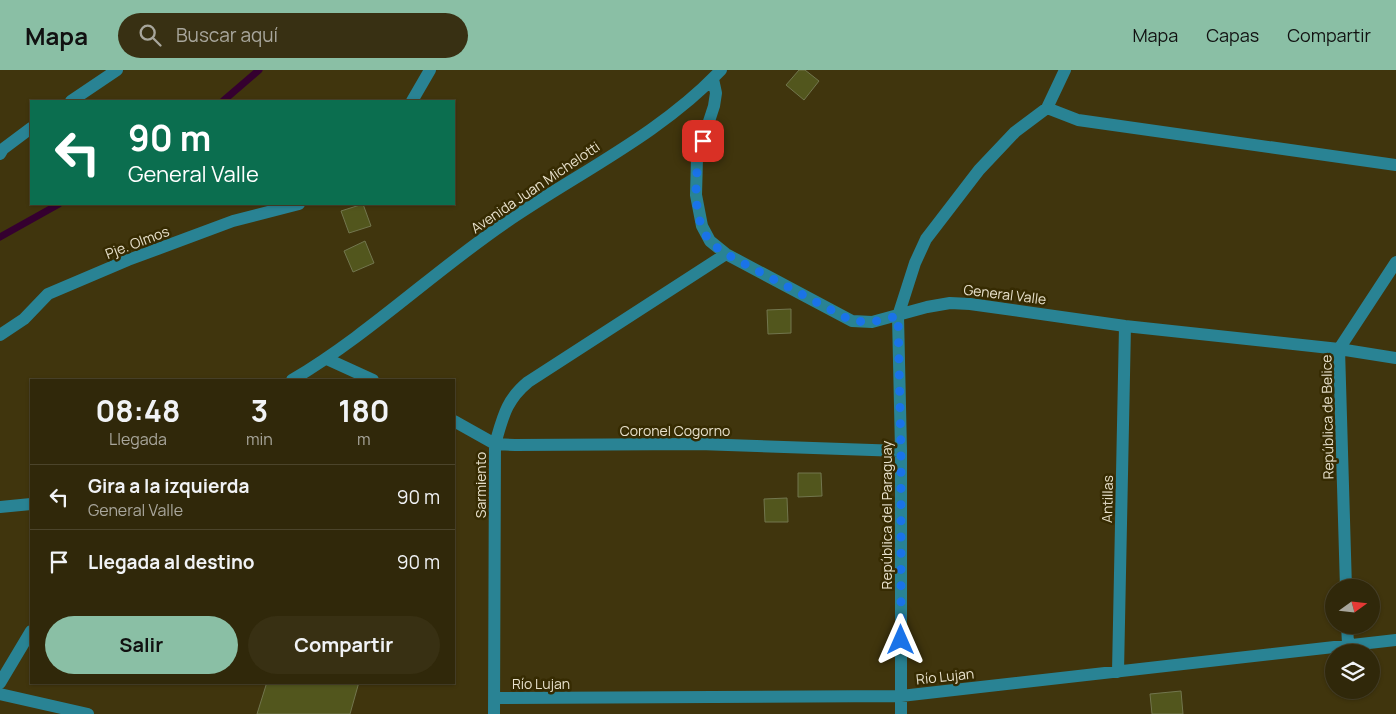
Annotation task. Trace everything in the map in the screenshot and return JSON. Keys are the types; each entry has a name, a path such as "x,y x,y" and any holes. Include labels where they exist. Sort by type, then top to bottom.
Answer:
{"street":[{"path":"72,100 117,70"},
{"path":"413,100 430,70"},
{"path":"1065,70 1047,108 1078,120 1396,165"},
{"name":"General Valle","path":"717,74 715,100 697,158 696,195 702,226 710,241 726,254 852,321 872,322 928,307 950,303 970,304 1125,326 1339,349 1396,358"},
{"name":"Avenida Juan Michelotti","path":"294,379 327,359 504,223 669,115 717,74"},
{"name":"República del Paraguay","path":"901,714 901,451 898,316 915,263 926,239 979,170 1015,132 1047,108"},
{"path":"0,154 3,149 30,129"},
{"name":"Pje. Olmos","path":"0,335 24,319 48,294 128,260 233,221 295,205"},
{"name":"Sarmiento","path":"494,714 495,444 506,409 515,392 528,382 726,254"},
{"name":"República de Belice","path":"1346,579 1339,349 1396,262"},
{"name":"Antillas","path":"1118,672 1125,326"},
{"path":"327,359 371,379"},
{"name":"Coronel Cogorno","path":"455,422 495,444 699,444 901,451"},
{"path":"0,507 30,504"},
{"path":"0,682 30,633"},
{"path":"1347,634 1348,644"},
{"name":"Río Lujan","path":"1348,644 1396,640"},
{"name":"Río Lujan","path":"494,698 901,696 1325,647"},
{"path":"0,694 88,714"}],"building":[{"path":"799,70 805,70 819,81 804,100 786,85"},
{"path":"363,205 371,226 349,233 341,211"},
{"path":"365,241 374,263 353,272 344,251"},
{"path":"791,309 791,333 768,334 767,310"},
{"path":"798,473 821,473 822,496 798,497"},
{"path":"787,498 788,522 765,522 764,499"},
{"path":"266,684 358,684 350,714 257,714"},
{"path":"1181,691 1183,714 1152,714 1150,694"}],"waterway":[{"path":"224,100 259,70"},
{"path":"0,237 57,205"}],"route":[{"path":"703,141 697,158 696,195 702,226 710,241 726,254 852,321 872,322 898,316 901,451 901,640"}]}
